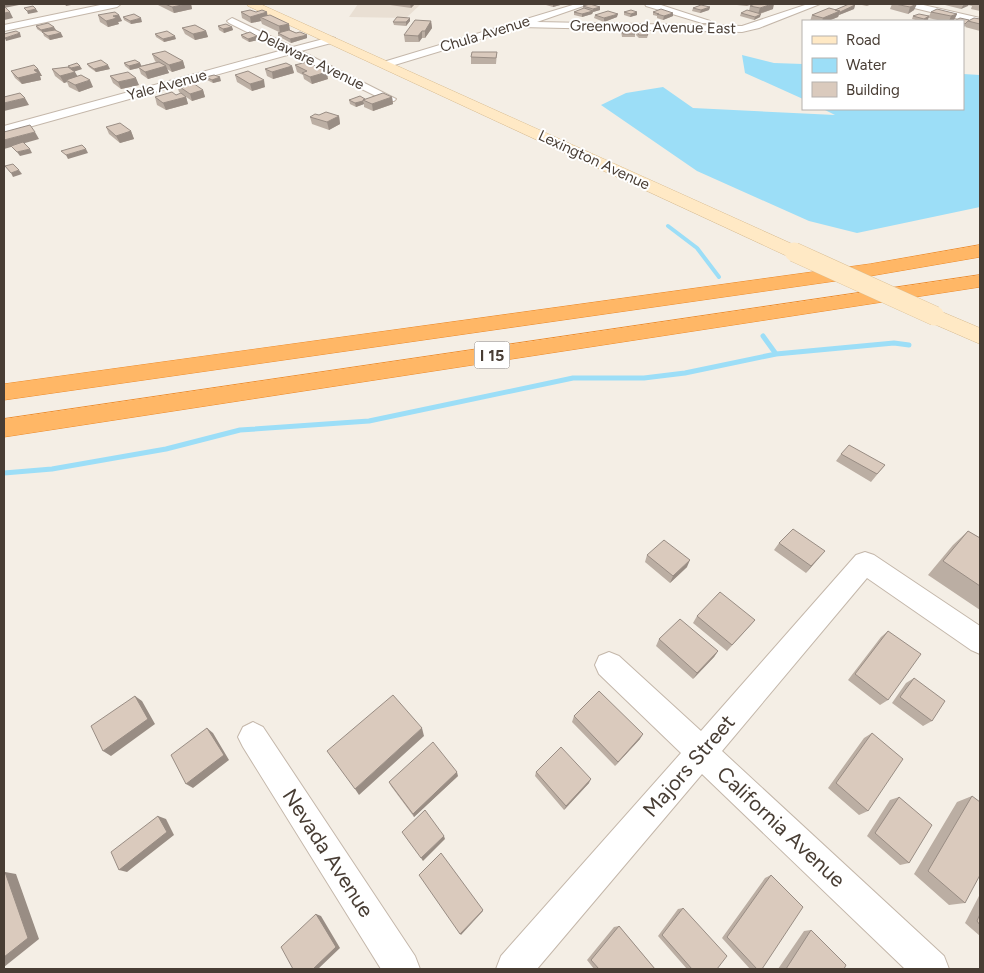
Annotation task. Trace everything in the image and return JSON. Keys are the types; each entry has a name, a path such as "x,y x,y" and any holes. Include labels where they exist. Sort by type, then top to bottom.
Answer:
{"highway":[{"name":"I 15","path":"4,392 870,270 980,251"},
{"name":"I 15","path":"4,428 980,281"}],"street":[{"path":"4,28 117,4"},
{"name":"Lexington Avenue","path":"252,4 980,337"},
{"name":"Chula Avenue","path":"384,65 585,4"},
{"path":"649,4 732,29"},
{"name":"Greenwood Avenue East","path":"517,24 732,29 756,26 816,4"},
{"path":"910,4 980,21"},
{"path":"784,6 799,10"},
{"path":"52,8 64,15"},
{"name":"Delaware Avenue","path":"232,21 390,99"},
{"name":"Yale Avenue","path":"4,130 331,40"},
{"name":"Majors Street","path":"514,969 865,563 980,641"},
{"name":"California Avenue","path":"609,665 932,969"},
{"name":"Nevada Avenue","path":"253,737 402,969"}],"shaded area":[{"path":"358,4 421,4 406,18 349,17"}],"water":[{"path":"742,55 774,63 802,64 802,99 745,73"},
{"path":"964,74 980,75 980,207 857,233 809,221 697,171 601,105 626,93 663,87 693,108 835,115 825,110 964,110"}],"building":[{"path":"165,4 187,4 172,7"},
{"path":"590,4 600,7 593,9 583,6"},
{"path":"755,4 772,4 760,8 750,6"},
{"path":"849,4 855,5 840,12 835,10"},
{"path":"895,4 917,4 910,7"},
{"path":"701,5 710,7 701,10 693,8"},
{"path":"4,6 10,12 4,13"},
{"path":"33,6 36,9 27,11 24,8"},
{"path":"584,8 593,11 582,14 574,12"},
{"path":"829,8 840,11 823,18 812,15"},
{"path":"661,9 673,13 664,16 653,12"},
{"path":"937,9 957,14 951,16 931,12"},
{"path":"250,10 267,12 250,17 241,12"},
{"path":"631,10 637,12 631,14 624,12"},
{"path":"747,10 761,14 755,17 741,13"},
{"path":"608,11 618,14 604,18 595,15"},
{"path":"115,12 119,15 113,16 117,18 106,21 98,15"},
{"path":"134,14 141,18 130,21 123,17"},
{"path":"919,14 929,16 924,19 913,16"},
{"path":"270,15 289,24 279,26 260,17"},
{"path":"397,17 410,18 406,22 393,22"},
{"path":"960,18 969,20 965,24 964,20 956,20"},
{"path":"974,18 980,19 980,24 968,21"},
{"path":"415,20 431,21 425,31 422,31 418,36 404,35"},
{"path":"48,23 54,27 41,30 36,26"},
{"path":"226,24 232,27 223,29 218,26"},
{"path":"195,25 206,31 193,34 182,28"},
{"path":"621,28 633,28 635,34 623,34"},
{"path":"55,30 61,33 48,36 42,32"},
{"path":"289,30 307,35 290,39 278,33"},
{"path":"16,31 20,33 4,37 4,34"},
{"path":"167,31 175,36 163,39 155,34"},
{"path":"250,32 257,36 248,39 241,35"},
{"path":"637,32 646,32 648,35 639,35"},
{"path":"165,51 183,61 169,65 152,54"},
{"path":"472,52 497,52 496,58 471,57"},
{"path":"101,60 108,65 94,69 87,64"},
{"path":"135,60 140,63 129,66 124,63"},
{"path":"159,62 166,66 145,72 138,67"},
{"path":"307,62 327,72 310,77 302,73 307,71 295,65"},
{"path":"77,63 80,66 71,68 68,66"},
{"path":"286,63 292,66 272,72 265,69"},
{"path":"34,65 38,69 34,70 38,73 18,78 11,71"},
{"path":"68,67 75,72 60,76 52,69"},
{"path":"248,71 264,80 250,84 235,75"},
{"path":"128,72 136,78 118,82 110,76"},
{"path":"81,75 90,80 75,85 66,80"},
{"path":"214,75 220,77 212,80 206,77"},
{"path":"190,81 203,90 190,94 177,85"},
{"path":"172,92 176,95 181,93 186,97 163,103 155,97"},
{"path":"20,93 25,98 4,103 4,97"},
{"path":"383,93 392,97 372,104 363,100"},
{"path":"360,96 365,99 363,101 355,103 349,100"},
{"path":"326,112 339,116 327,122 310,117 315,114 319,115"},
{"path":"120,123 131,131 116,136 106,127"},
{"path":"30,125 35,132 4,140 4,132"},
{"path":"23,142 30,149 17,152 11,146"},
{"path":"82,145 86,149 66,155 61,151"},
{"path":"13,164 19,170 11,173 5,166"},
{"path":"849,445 885,465 877,474 841,454"},
{"path":"793,529 825,551 811,566 779,543"},
{"path":"968,531 980,538 980,586 943,561"},
{"path":"664,540 690,560 673,576 647,555"},
{"path":"720,592 755,620 732,645 697,616"},
{"path":"680,619 718,651 697,673 659,639"},
{"path":"888,631 921,654 888,700 855,674"},
{"path":"914,678 945,701 932,721 900,697"},
{"path":"599,691 643,734 618,762 574,716"},
{"path":"393,695 422,728 355,789 327,751"},
{"path":"135,696 148,719 103,751 91,726"},
{"path":"207,728 224,755 186,784 171,755"},
{"path":"872,733 903,759 868,811 836,783"},
{"path":"433,742 457,772 413,814 389,782"},
{"path":"561,747 591,779 566,806 536,772"},
{"path":"972,796 980,802 980,875 965,903 928,871"},
{"path":"899,797 932,825 909,863 875,833"},
{"path":"425,810 444,836 421,858 402,832"},
{"path":"158,816 167,832 119,870 111,852"},
{"path":"441,853 483,910 460,934 419,875"},
{"path":"4,873 28,938 4,957"},
{"path":"771,875 803,907 762,969 757,969 727,937"},
{"path":"683,908 727,956 717,969 692,969 662,935"},
{"path":"316,914 336,947 313,969 293,969 281,947"},
{"path":"980,914 980,925 977,921"},
{"path":"619,926 655,969 599,969 591,960"},
{"path":"811,930 846,965 844,969 786,969"}],"waterway":[{"path":"668,226 697,248 719,277"},
{"path":"763,336 776,354"},
{"path":"776,354 894,343 909,345"},
{"path":"4,473 52,469 166,449 240,430 369,421 573,378 644,378 685,373 776,354"}]}
